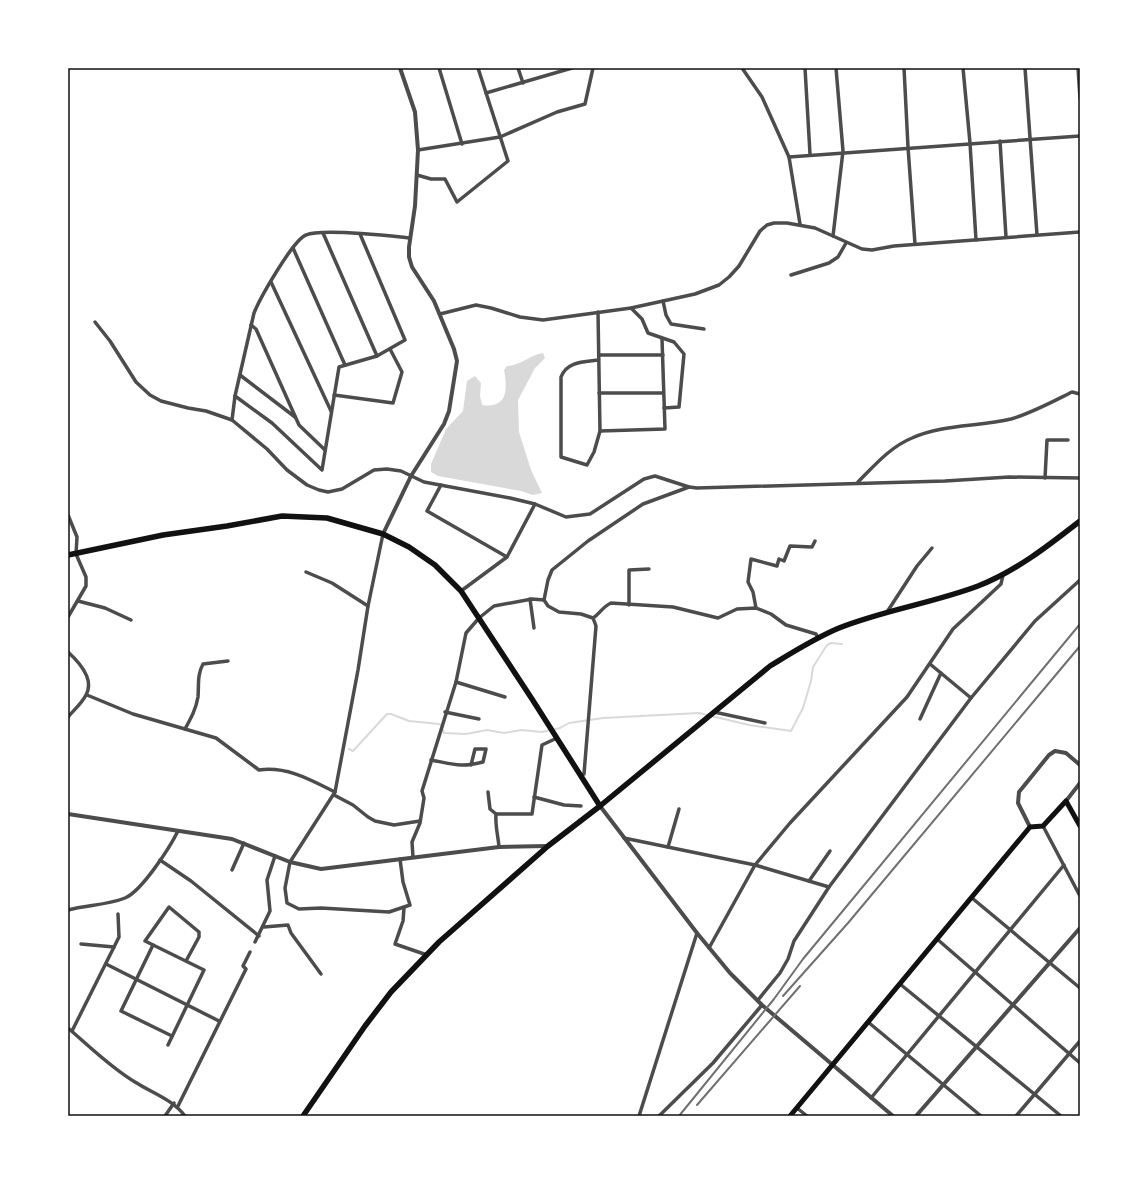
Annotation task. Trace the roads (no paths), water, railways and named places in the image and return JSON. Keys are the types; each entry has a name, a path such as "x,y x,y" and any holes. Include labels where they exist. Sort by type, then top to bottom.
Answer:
{"main road":[{"path":"68,555 163,535 227,526 282,516 327,518 383,534 409,547 435,566 460,591 480,618 600,806"},
{"path":"303,1116 365,1026 391,992 473,910 548,846 600,806 770,666 818,638 840,628 886,612 978,586 1004,574 1040,552 1080,521"},
{"path":"790,1116 1030,827 1043,826 1066,802 1080,826"}],"street":[{"path":"400,68 415,112 418,150 415,206 410,238 409,257 412,267 434,301 454,349 457,361 449,412 411,476 383,534 368,606 358,670 334,794 290,862 285,888 287,903 299,909 321,908 389,912 404,908 410,905 400,859"},
{"path":"439,68 462,144"},
{"path":"416,175 431,179 445,179 457,202 508,161 478,68"},
{"path":"518,68 523,83"},
{"path":"486,93 523,83 560,70 572,68"},
{"path":"418,150 500,137 557,112 585,104 593,68"},
{"path":"742,68 762,97 788,156 800,224"},
{"path":"805,68 810,154"},
{"path":"833,236 843,151 836,68"},
{"path":"904,68 915,244"},
{"path":"963,68 970,143 976,240"},
{"path":"1026,68 1037,235"},
{"path":"1078,68 1080,98"},
{"path":"788,156 1000,140 1080,136"},
{"path":"1000,140 1006,237"},
{"path":"440,314 476,305 520,317 543,320 630,308 695,294 718,285 729,277 739,266 760,231 767,225 787,223 800,224 815,228 862,250 915,244 1080,232"},
{"path":"232,420 235,396 251,325 259,302 298,240 313,232 410,238"},
{"path":"323,233 377,356"},
{"path":"235,396 272,423 322,470 339,367 377,356 405,340 360,234"},
{"path":"791,275 829,263 838,257 846,243"},
{"path":"293,248 345,366"},
{"path":"271,282 331,412"},
{"path":"663,301 666,316 672,324 704,329"},
{"path":"630,308 642,319 648,333 674,342 684,354 679,407 664,408"},
{"path":"598,312 599,358 599,393 600,431 594,452 587,465 561,456 561,377 563,371 571,365 599,358 663,355"},
{"path":"95,322 110,341 136,382 150,395 161,401 188,408 206,410 232,420 267,449 287,470 307,485 319,490 328,492 342,489 374,470 387,469 401,471 424,482 535,504 566,517 590,514 644,479 655,476 689,487"},
{"path":"251,325 256,329 299,425 325,450"},
{"path":"600,431 665,429 662,339"},
{"path":"334,395 393,403 402,372 390,349"},
{"path":"240,376 296,418"},
{"path":"858,482 896,447 912,437 930,432 1010,419 1037,410 1072,392 1080,394"},
{"path":"599,393 663,393"},
{"path":"1044,478 1047,440 1068,440"},
{"path":"593,618 581,614 559,612 548,606 544,600 548,580 552,570 569,555 643,504 689,487 1080,478"},
{"path":"441,485 427,511 507,558"},
{"path":"460,591 507,558 535,504"},
{"path":"68,515 77,537 76,554 86,581 85,589 68,616"},
{"path":"756,608 753,592 748,582 750,559 777,566 779,559 784,561 790,546 809,548 812,547 815,541"},
{"path":"886,612 917,566 932,548"},
{"path":"629,604 629,570 649,569"},
{"path":"306,572 332,583 368,606"},
{"path":"709,948 755,865 790,823 907,697 953,629 1001,584 1004,574"},
{"path":"758,1000 780,973 788,959 794,941 828,887 971,698 1035,621 1080,580"},
{"path":"413,857 412,842 420,821 424,798 422,791 430,760 456,682 466,634 480,618 494,606 530,599 544,600"},
{"path":"530,599 534,628"},
{"path":"78,601 105,608 131,620"},
{"path":"593,618 597,616 605,606 611,603 673,607 718,618 737,609 756,608 771,614 786,625 816,634 818,638"},
{"path":"580,775 584,774 590,719 596,626 593,618"},
{"path":"68,652 86,673 89,685 86,695 68,717"},
{"path":"185,729 194,712 198,696 199,671 203,664 228,661"},
{"path":"930,664 971,698"},
{"path":"920,719 941,673"},
{"path":"456,682 505,697"},
{"path":"86,695 133,714 216,738 259,770 270,768 302,776 353,805 368,817 380,822 394,825 420,821"},
{"path":"445,712 479,719"},
{"path":"714,712 765,723"},
{"path":"488,792 490,809 496,814 532,814 542,745 557,738"},
{"path":"430,760 466,767 483,762 486,749 476,749 471,765"},
{"path":"1030,827 1018,803 1020,792 1048,755 1055,751 1066,753 1080,764"},
{"path":"1066,802 1080,783"},
{"path":"534,797 564,805 581,806"},
{"path":"600,806 622,837 730,973 762,1005 893,1116"},
{"path":"668,847 679,809"},
{"path":"68,814 223,837 244,842 290,862 321,869 498,848 548,846"},
{"path":"496,814 494,827 497,832 498,848"},
{"path":"1043,826 1080,896"},
{"path":"68,910 126,897 139,887 160,860 178,831"},
{"path":"622,837 755,865 828,887"},
{"path":"232,870 244,842"},
{"path":"809,881 830,851"},
{"path":"255,942 264,927 270,912 267,880 275,856"},
{"path":"160,860 191,882 259,936"},
{"path":"870,1098 974,971 1064,865"},
{"path":"972,898 1080,988"},
{"path":"168,1045 204,970 186,962 145,941 169,907 199,932 199,937 186,962"},
{"path":"404,908 403,922 395,944 427,955"},
{"path":"72,1031 119,937 118,914"},
{"path":"264,927 288,925 291,933 321,974"},
{"path":"916,1116 1080,928"},
{"path":"639,1116 696,932"},
{"path":"937,939 1080,1063"},
{"path":"81,944 114,947"},
{"path":"153,945 121,1011 172,1036"},
{"path":"178,1106 246,969 243,966 250,952"},
{"path":"106,964 219,1022"},
{"path":"900,984 1061,1116"},
{"path":"658,1116 713,1063 762,1005"},
{"path":"868,1022 981,1116"},
{"path":"68,1028 134,1082 178,1106 185,1116"},
{"path":"1016,1116 1080,1041"},
{"path":"165,1116 174,1103"},
{"path":"797,1108 807,1116"}],"waterway":[{"path":"443,730 444,733 466,734 487,730 504,733 522,730 542,732 560,728 569,723 603,718 699,713 749,725 791,731 803,708 811,681 813,667 827,645 831,643 842,644"},
{"path":"349,749 353,751 387,714 391,714 409,721 439,724 442,726"}],"railway":[{"path":"679,1116 774,999 803,959 1080,624"},
{"path":"783,996 848,923 1080,646"},
{"path":"697,1105 800,986"}]}
